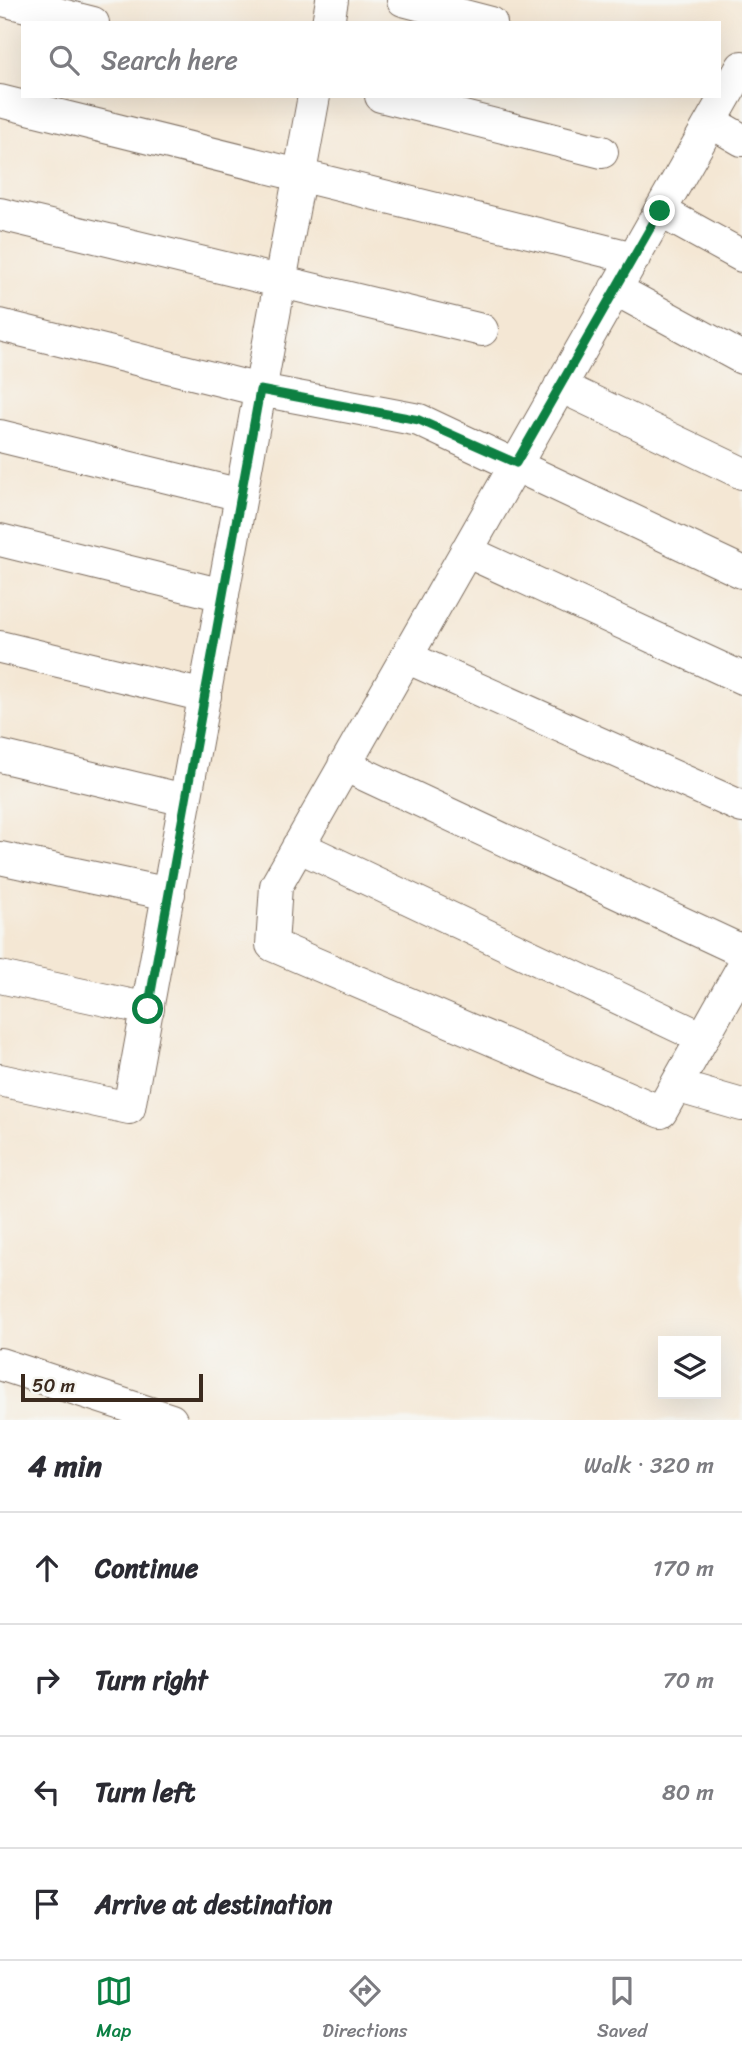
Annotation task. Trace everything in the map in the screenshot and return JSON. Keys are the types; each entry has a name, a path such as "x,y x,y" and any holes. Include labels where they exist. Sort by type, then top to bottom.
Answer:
{"street":[{"path":"3,0 85,21"},
{"path":"328,21 332,0"},
{"path":"403,0 483,21"},
{"path":"731,78 710,122 634,258 276,886 272,945 661,1112 742,968"},
{"path":"0,1080 130,1108 314,98"},
{"path":"389,98 602,152"},
{"path":"0,101 634,258"},
{"path":"710,122 742,140"},
{"path":"660,211 742,256"},
{"path":"0,214 482,330"},
{"path":"615,289 742,358"},
{"path":"0,325 260,390 419,420 516,463 742,572"},
{"path":"560,386 742,473"},
{"path":"0,436 241,495"},
{"path":"0,540 223,595"},
{"path":"466,551 742,678"},
{"path":"0,648 205,696"},
{"path":"406,657 742,807"},
{"path":"0,757 186,800"},
{"path":"344,765 742,951"},
{"path":"298,846 703,1038"},
{"path":"0,858 169,894"},
{"path":"0,977 148,1009"},
{"path":"676,1086 742,1105"},
{"path":"0,1364 171,1420"}],"route":[{"path":"148,1009 260,390 419,420 516,463 660,211"}]}
